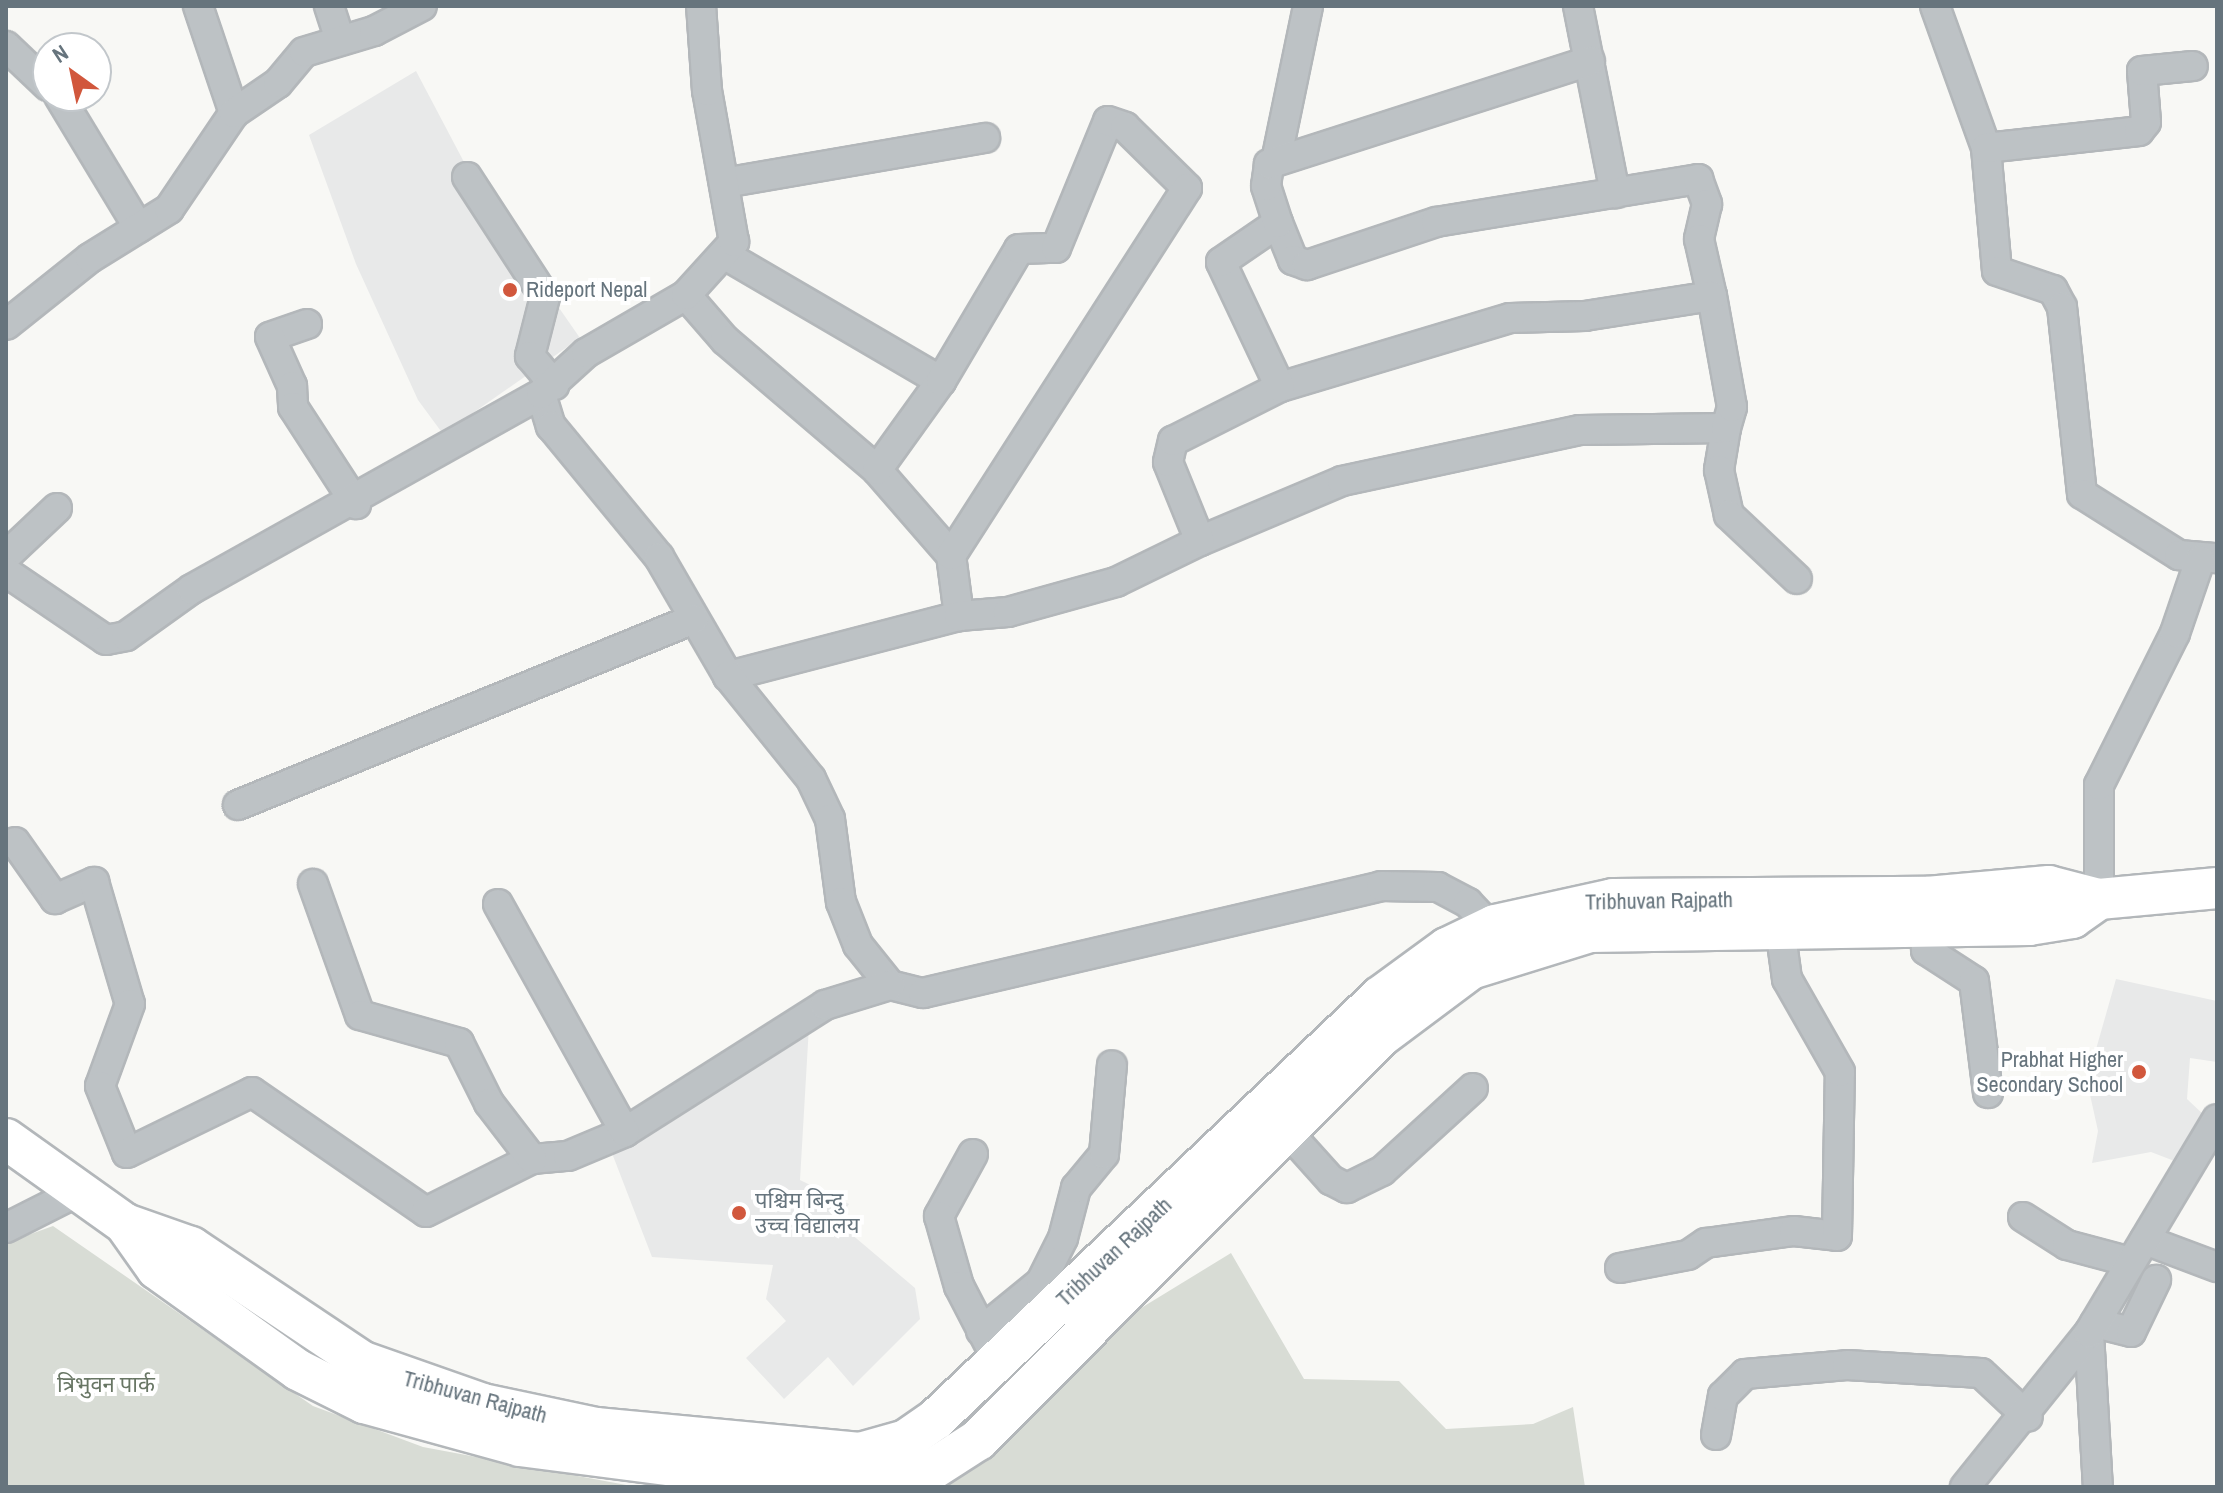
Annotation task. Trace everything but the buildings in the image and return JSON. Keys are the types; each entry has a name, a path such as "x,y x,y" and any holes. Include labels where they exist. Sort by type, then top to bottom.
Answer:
{"highway":[{"name":"Tribhuvan Rajpath","path":"478,1420 860,1453 906,1440 991,1345 1380,997 1447,948 1502,939 1779,917 2049,886 2099,899 2217,888"},
{"name":"Tribhuvan Rajpath","path":"1779,917 1925,931 2050,923 2099,899"},
{"name":"Tribhuvan Rajpath","path":"6,1139 125,1224 157,1269 298,1370 364,1403 478,1420 840,1487 925,1474 978,1440 1285,1129 1444,984 1502,939"}],"street":[{"path":"198,6 234,113"},
{"path":"329,6 339,36"},
{"path":"10,312 139,228 184,192 234,113 278,83 304,52 339,36 374,31 422,6"},
{"path":"6,572 106,640 126,636 230,568 356,504 547,390 641,315 686,295 727,256 734,242 701,6"},
{"path":"1276,161 1308,6"},
{"path":"1578,6 1615,193"},
{"path":"1935,6 1986,148 1997,271 2053,290 2062,307 2082,494 2208,559 2175,633 2099,785 2099,899"},
{"path":"6,46 32,71"},
{"path":"1590,61 1269,164 1266,186 1278,223 1293,260 1307,265 1436,222 1698,179 1707,204 1699,239 1732,407 1719,470 1729,515 1797,579"},
{"path":"1986,148 2139,131 2146,122 2142,71 2193,66"},
{"path":"69,112 139,228"},
{"path":"877,470 941,381 1019,249 1056,248 1108,121 1125,127 1187,188 951,555"},
{"path":"724,183 985,138"},
{"path":"467,177 545,297 530,356 547,390 551,426 659,557 728,676 811,779 830,819 841,902 858,945 890,985"},
{"path":"1278,223 1221,262 1280,387"},
{"path":"727,256 941,381"},
{"path":"686,295 725,340 877,470 951,555 959,616"},
{"path":"1200,541 1168,462 1173,441 1280,387 1510,318 1585,316 1712,296"},
{"path":"307,324 270,337 292,386 293,407 356,504"},
{"path":"728,676 959,616 1008,612 1116,582 1200,541 1342,481 1470,448 1580,430 1726,428"},
{"path":"6,556 57,508"},
{"path":"238,805 694,619"},
{"path":"15,842 55,899 94,882 130,1004 100,1086 127,1153 252,1092 426,1212 532,1159 568,1156 625,1132 825,1005 890,985 923,993 1381,886 1438,887 1502,939"},
{"path":"313,884 360,1015 459,1043 489,1103 532,1159"},
{"path":"498,904 625,1132"},
{"path":"1620,1268 1688,1255 1706,1243 1794,1231 1837,1236 1840,1072 1787,979 1779,917"},
{"path":"1925,931 1926,950 1974,981 1988,1093"},
{"path":"973,1154 939,1216 991,1345 1041,1282 1058,1249 1076,1188 1104,1154 1112,1065"},
{"path":"1285,1129 1331,1180 1347,1188 1382,1171 1473,1088"},
{"path":"1965,1487 2028,1417 2092,1328 2217,1119"},
{"path":"6,1228 79,1191"},
{"path":"2023,1217 2067,1245 2138,1251 2217,1267"},
{"path":"2092,1328 2131,1332 2156,1280"},
{"path":"2092,1328 2098,1487"},
{"path":"1716,1435 1723,1396 1745,1374 1847,1365 1981,1373 2028,1417"}],"shaded area":[{"name":"Rideport Nepal","path":"416,71 484,200 580,338 443,434 418,400 356,264 309,135"},
{"name":"Prabhat Higher Secondary School","path":"2116,979 2217,1001 2217,1062 2190,1058 2187,1099 2205,1116 2177,1162 2151,1152 2092,1163 2098,1131 2087,1081"},
{"name":"पश्चिम बिन्दु उच्च विद्यालय","path":"809,1026 800,1180 849,1204 837,1222 915,1288 920,1319 853,1386 828,1357 784,1399 746,1358 786,1321 766,1299 773,1265 652,1257 610,1148"}],"green space":[{"name":"त्रिभुवन पार्क","path":"53,1226 313,1406 423,1447 637,1487 6,1487 6,1243"},
{"path":"1231,1253 1304,1379 1399,1381 1446,1429 1533,1424 1573,1407 1585,1487 906,1487 906,1440 1017,1384"}],"place":[{"name":"Rideport Nepal","path":"510,290"},
{"name":"Prabhat Higher Secondary School","path":"2139,1072"},
{"name":"पश्चिम बिन्दु उच्च विद्यालय","path":"739,1213"}]}
